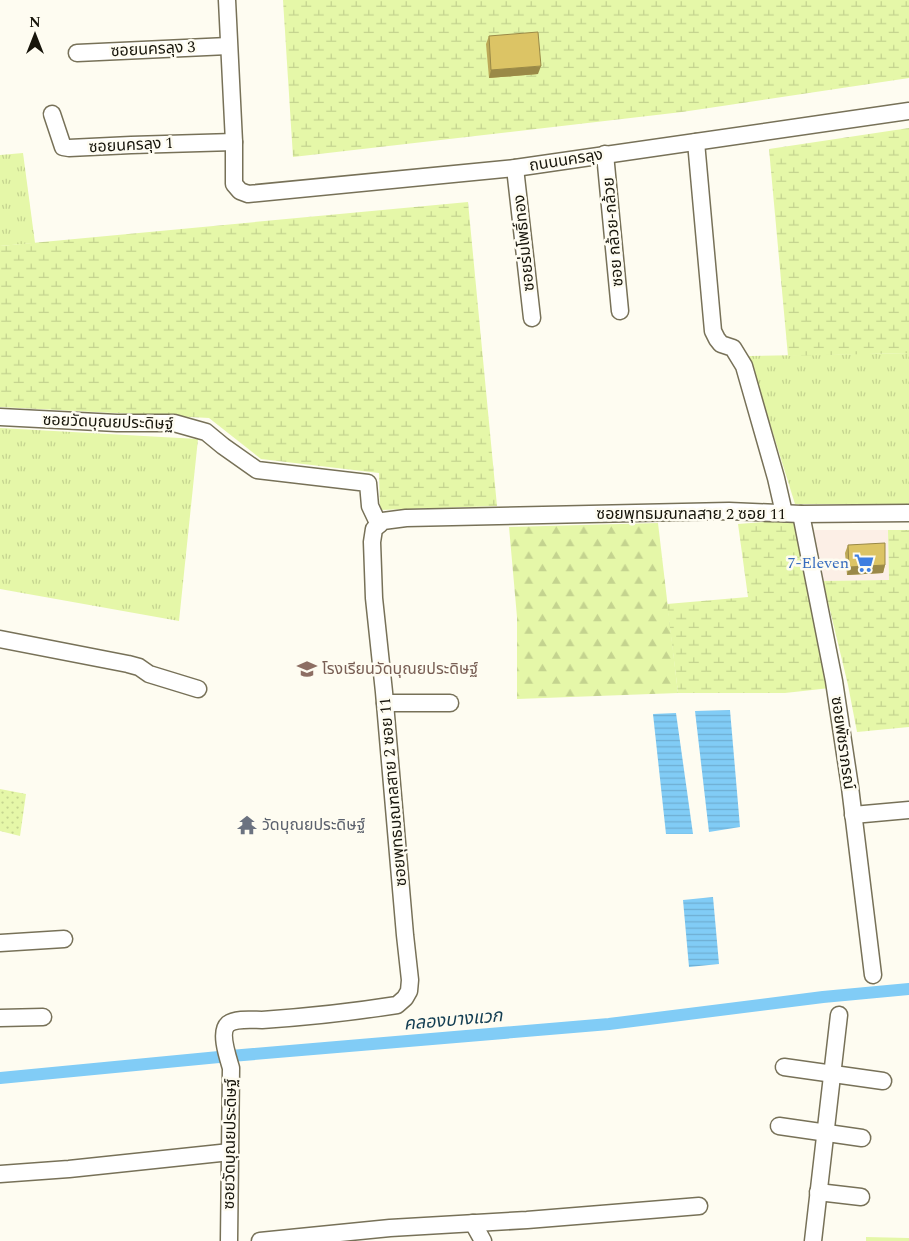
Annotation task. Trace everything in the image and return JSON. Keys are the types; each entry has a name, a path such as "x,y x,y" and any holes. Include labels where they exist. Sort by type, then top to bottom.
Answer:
{"street":[{"name":"ถนนนครลุง","path":"227,0 234,142 234,184 240,191 248,194 516,168 909,111"},
{"name":"ซอยนครลุง 3","path":"77,53 228,46"},
{"name":"ซอยนครลุง 1","path":"52,114 63,147 69,148 132,144 234,142"},
{"path":"696,142 713,331 721,344 733,348 744,366 784,513"},
{"name":"ซอย กล้วย-กล้วย","path":"605,154 620,311"},
{"name":"ซอยร่มโพธิ์ทอง","path":"516,168 532,318"},
{"name":"ซอยวัดบุณยประดิษฐ์","path":"0,417 117,423 174,423 191,427 206,432 257,470 368,483 370,506 379,524"},
{"name":"ซอยพุทธมณฑลสาย 2 ซอย 11","path":"225,1047 225,1028 229,1023 290,1018 397,1005 405,998 409,991 410,980 374,598 372,542 374,529 379,524 406,518 728,511 801,514 909,513"},
{"name":"ซอยพัชราภรณ์","path":"801,514 834,681 874,975"},
{"path":"0,639 128,664 139,667 149,674 198,689"},
{"path":"385,703 450,703"},
{"path":"853,815 909,810"},
{"path":"0,943 64,939"},
{"path":"813,1241 838,1015"},
{"path":"0,1018 43,1017"},
{"name":"ซอยวัดบุณยประดิษฐ์","path":"225,1047 231,1068 229,1241"},
{"path":"784,1067 883,1081"},
{"path":"779,1126 862,1138"},
{"path":"0,1174 69,1169 230,1152"},
{"path":"818,1192 861,1197"},
{"path":"260,1241 390,1228 527,1220 699,1206"},
{"path":"473,1223 483,1241"}],"shaded area":[{"path":"813,530 888,530 889,580 823,581"}],"green space":[{"path":"283,0 909,0 909,78 682,112 293,157"},
{"path":"909,128 909,353 788,356 769,149"},
{"path":"23,153 35,243 0,246 0,155"},
{"path":"468,202 497,506 380,510 379,473 261,459 209,418 0,407 0,246"},
{"path":"909,353 909,504 795,504 749,356"},
{"path":"0,428 198,439 179,621 0,589"},
{"path":"793,520 830,688 785,693 678,693 667,604 748,597 738,524"},
{"path":"658,523 678,693 517,699 517,617 509,527"},
{"path":"888,530 909,530 909,727 857,732 848,685 823,581 889,580"},
{"path":"0,789 26,794 20,836 0,831"},
{"path":"866,1237 909,1238 909,1241 866,1241"}],"water":[{"path":"730,710 740,827 709,832 695,711"},
{"path":"676,713 693,834 666,834 653,714"},
{"path":"713,897 719,964 689,967 683,900"}],"building":[{"path":"538,32 541,66 491,70 489,36"},
{"path":"885,543 885,565 849,567 848,545"}],"waterway":[{"name":"คลองบางแวก","path":"0,1078 219,1057 609,1024 823,997 909,989"}],"place":[{"name":"7-Eleven","path":"864,563"},
{"name":"โรงเรียนวัดบุณยประดิษฐ์","path":"307,669"},
{"name":"วัดบุณยประดิษฐ์","path":"247,825"}]}
